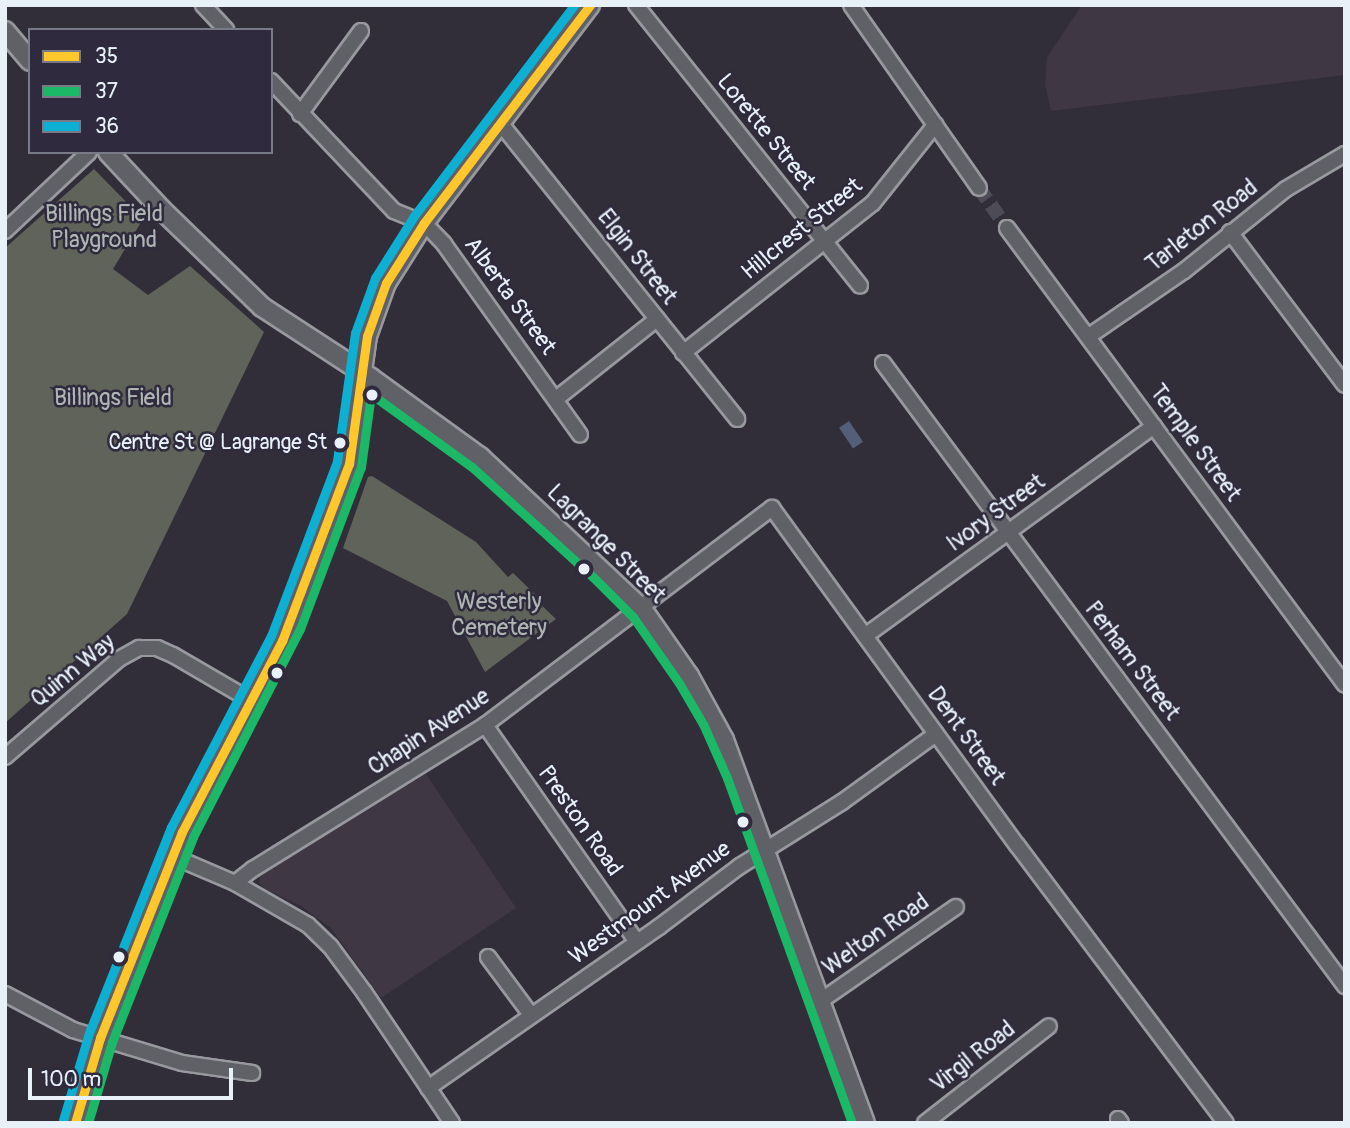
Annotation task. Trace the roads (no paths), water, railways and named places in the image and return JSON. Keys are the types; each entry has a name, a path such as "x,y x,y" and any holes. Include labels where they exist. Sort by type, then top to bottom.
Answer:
{"main road":[{"path":"75,1123 100,1038 172,856 289,625 349,464 367,336 386,283 424,223 590,5"},
{"path":"5,32 28,59"},
{"name":"Lagrange Street","path":"110,154 262,307 362,372 480,457 642,609 689,676 713,718 766,848 865,1123"}],"street":[{"path":"203,5 224,28"},
{"name":"Lorette Street","path":"636,5 860,286"},
{"path":"851,5 979,188"},
{"path":"300,114 361,31"},
{"path":"273,83 394,211 424,223"},
{"name":"Elgin Street","path":"501,124 737,419"},
{"name":"Hillcrest Street","path":"683,354 881,195 935,125"},
{"path":"5,231 87,154"},
{"name":"Tarleton Road","path":"1089,337 1184,271 1286,189 1345,154"},
{"name":"Alberta Street","path":"424,223 444,244 580,435"},
{"name":"Temple Street","path":"1007,228 1345,685"},
{"path":"1230,232 1345,385"},
{"path":"556,399 657,319"},
{"name":"Perham Street","path":"883,363 1345,986"},
{"name":"Ivory Street","path":"865,636 1154,426"},
{"name":"Dent Street","path":"642,609 772,508 936,734 1226,1123"},
{"name":"Chapin Avenue","path":"235,883 253,869 485,725 642,609"},
{"name":"Quinn Way","path":"5,757 120,659 139,648 157,648 173,655 250,700"},
{"name":"Preston Road","path":"485,725 637,942"},
{"name":"Westmount Avenue","path":"428,1088 766,848 842,802 936,734"},
{"path":"172,856 235,883 308,925 330,946 452,1123"},
{"name":"Welton Road","path":"822,1000 956,907"},
{"path":"488,957 531,1015"},
{"path":"5,994 69,1028 100,1038 182,1063 252,1073"},
{"name":"Virgil Road","path":"925,1123 1049,1026"}],"water":[{"path":"849,421 863,442 853,448 839,428"}],"tunnel":[{"path":"979,188 1007,228"}],"place":[{"name":"Centre St @ Lagrange St","path":"340,443"}],"park label":[{"name":"Billings Field Playground","path":"104,227"},
{"name":"Billings Field","path":"113,398"},
{"name":"Westerly Cemetery","path":"499,615"}]}
